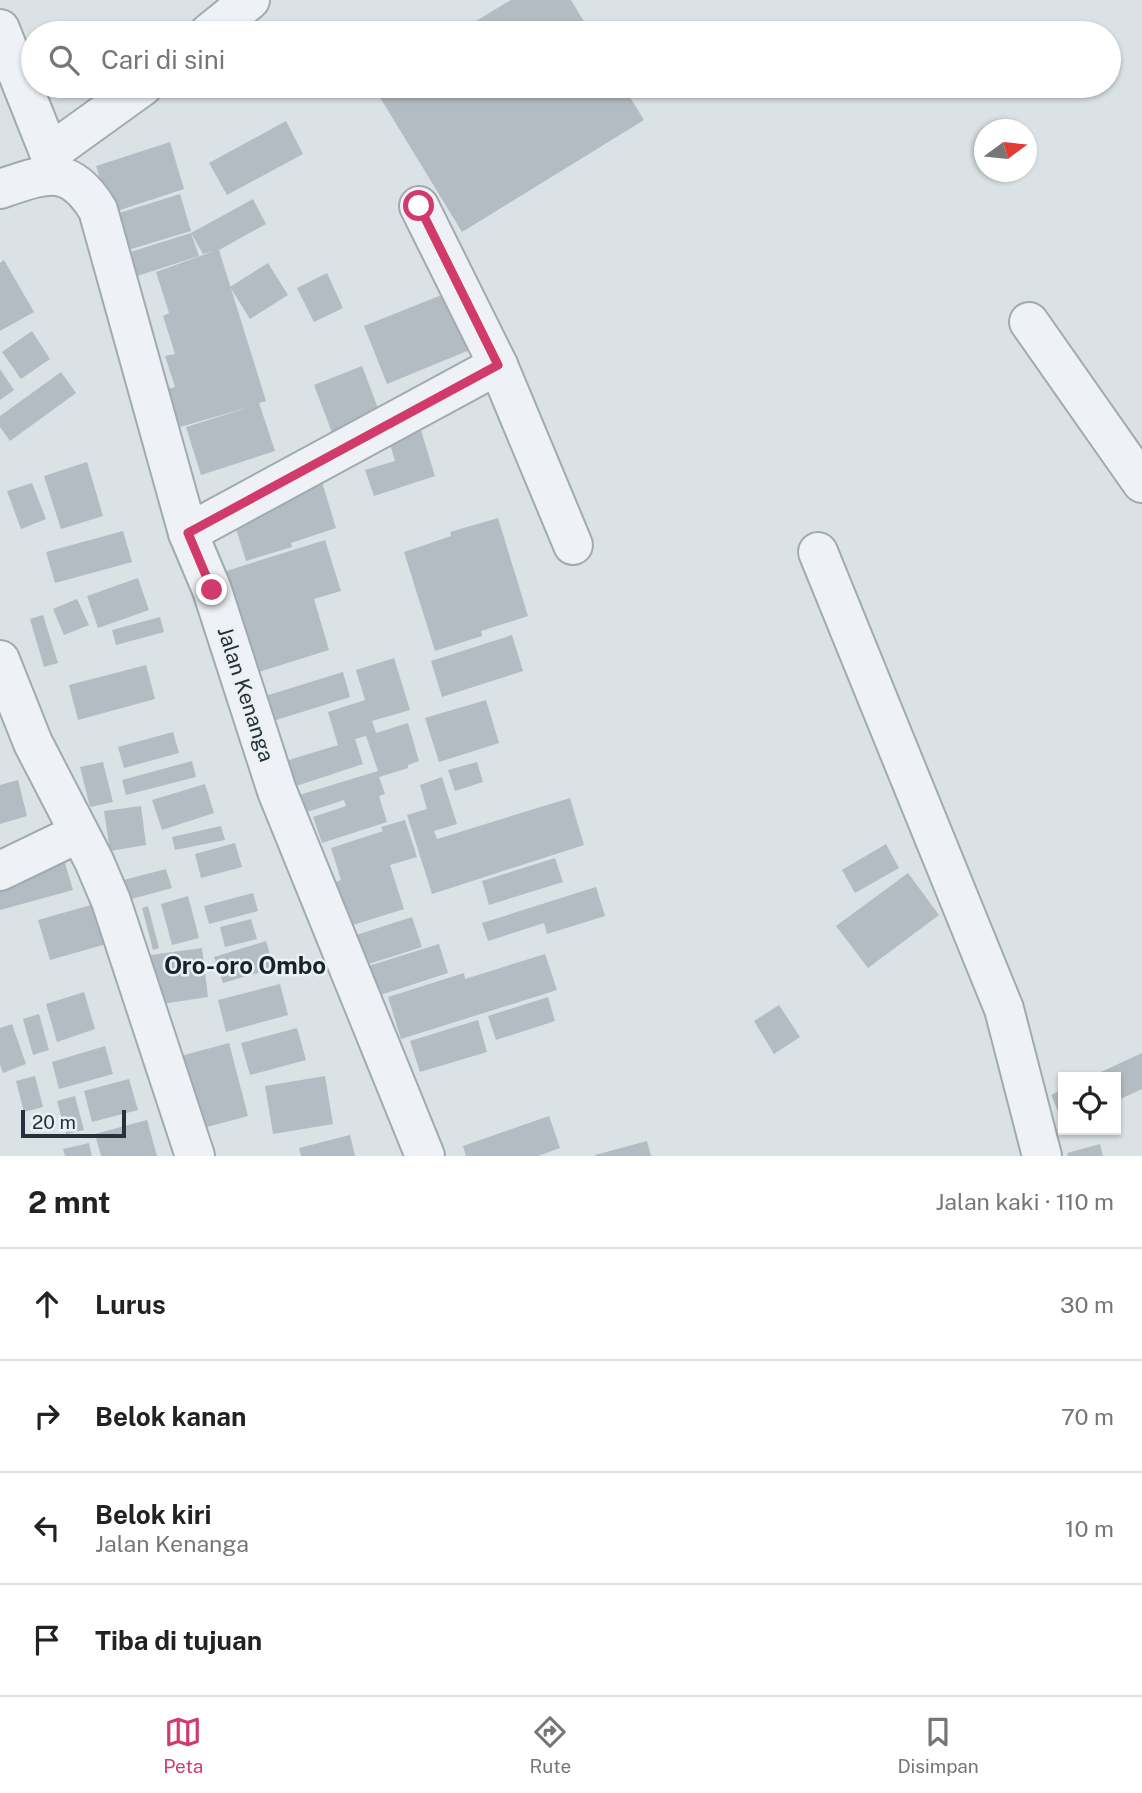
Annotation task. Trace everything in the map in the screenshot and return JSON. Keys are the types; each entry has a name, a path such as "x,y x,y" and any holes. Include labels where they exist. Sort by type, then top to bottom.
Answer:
{"street":[{"path":"224,21 250,0"},
{"path":"0,29 21,82"},
{"path":"28,98 54,164"},
{"path":"0,189 45,175 129,98"},
{"name":"Jalan Kenanga","path":"54,164 81,187 97,210 188,533 212,590 278,792 425,1156"},
{"path":"419,206 498,365 573,545"},
{"path":"1029,322 1137,467"},
{"path":"188,533 498,365"},
{"path":"818,552 1004,1009 1042,1156"},
{"path":"0,660 33,743 94,861 111,901 195,1156"},
{"path":"0,871 79,833"}],"building":[{"path":"511,0 571,0 584,21 476,21"},
{"path":"380,98 630,98 644,120 462,232"},
{"path":"286,121 303,154 227,195 209,163"},
{"path":"170,142 184,189 111,213 96,166"},
{"path":"180,194 191,231 128,250 116,214"},
{"path":"253,199 266,224 219,250 266,401 259,403 275,451 201,475 186,427 253,406 173,429 161,391 175,387 165,356 175,354 163,316 169,313 156,272 214,251 203,254 191,233"},
{"path":"191,233 199,256 131,278 124,254"},
{"path":"4,260 34,312 0,331 0,263"},
{"path":"268,263 288,295 250,319 230,287"},
{"path":"327,273 343,308 314,322 297,288"},
{"path":"449,292 472,349 387,384 364,326"},
{"path":"32,331 50,359 21,379 2,352"},
{"path":"362,366 384,424 336,443 314,385"},
{"path":"0,369 14,390 0,400"},
{"path":"61,372 76,393 10,441 0,427 0,416"},
{"path":"420,427 435,476 374,496 365,470 395,461 388,437"},
{"path":"87,462 103,516 61,529 44,476"},
{"path":"321,479 336,528 291,543 292,547 246,561 232,516"},
{"path":"32,483 46,519 21,529 7,491"},
{"path":"498,518 528,616 481,631 482,636 435,651 404,552 451,536 450,532"},
{"path":"123,531 132,562 55,583 46,552"},
{"path":"325,540 341,591 314,599 329,650 249,675 223,572"},
{"path":"138,578 149,610 98,628 87,596"},
{"path":"77,599 89,625 64,635 53,609"},
{"path":"43,615 58,663 44,667 30,619"},
{"path":"160,617 164,632 116,645 112,630"},
{"path":"512,635 523,671 442,697 431,661"},
{"path":"394,658 410,710 372,721 376,733 408,723 419,761 408,765 408,768 379,777 385,794 379,796 387,822 322,843 313,817 346,806 344,800 301,814 296,796 378,771 366,736 355,739 363,764 290,788 282,762 338,745 328,712 365,700 356,670"},
{"path":"146,665 155,699 78,720 69,685"},
{"path":"343,672 350,697 270,722 262,697"},
{"path":"486,700 499,743 439,762 425,718"},
{"path":"173,732 179,753 124,768 118,747"},
{"path":"192,761 196,777 126,795 122,780"},
{"path":"103,762 113,802 90,807 80,767"},
{"path":"477,762 483,782 455,791 448,770"},
{"path":"442,777 457,824 434,831 437,839 570,798 584,845 432,894 407,815 427,809 420,785"},
{"path":"18,780 27,816 0,824 0,785"},
{"path":"205,784 214,813 162,830 152,800"},
{"path":"141,806 146,845 110,851 104,811"},
{"path":"405,820 417,857 390,865 404,909 337,930 324,886 341,880 331,848 383,831 381,827"},
{"path":"221,826 225,840 175,850 172,837"},
{"path":"235,843 242,867 201,878 195,854"},
{"path":"886,844 899,868 855,893 842,870"},
{"path":"555,858 563,882 489,905 482,881"},
{"path":"65,863 73,890 0,910 0,880"},
{"path":"166,869 172,888 117,903 112,883"},
{"path":"908,873 939,915 868,968 836,926"},
{"path":"596,887 605,916 547,934 544,923 488,941 482,923"},
{"path":"253,893 258,911 209,924 204,906"},
{"path":"188,896 199,938 172,945 161,904"},
{"path":"98,903 110,943 50,960 38,920"},
{"path":"148,906 159,948 153,950 142,908"},
{"path":"412,917 422,947 359,967 350,937"},
{"path":"251,919 257,939 225,947 220,927"},
{"path":"266,941 274,968 223,983 214,957"},
{"path":"439,944 448,973 371,998 362,968"},
{"path":"202,948 208,997 149,1006 143,956"},
{"path":"545,954 557,990 401,1039 388,997 464,973 465,979"},
{"path":"280,984 288,1015 226,1032 218,1000"},
{"path":"84,992 95,1029 57,1042 46,1004"},
{"path":"548,997 555,1021 496,1040 488,1016"},
{"path":"779,1005 800,1037 774,1054 754,1021"},
{"path":"39,1014 49,1050 33,1055 23,1019"},
{"path":"478,1020 487,1052 420,1072 410,1041"},
{"path":"12,1024 26,1064 3,1073 0,1065 0,1028"},
{"path":"297,1028 306,1060 250,1075 241,1043"},
{"path":"229,1043 248,1116 196,1130 177,1057"},
{"path":"105,1046 113,1074 59,1089 52,1062"},
{"path":"1142,1053 1142,1089 1121,1099 1121,1072 1101,1072"},
{"path":"35,1076 43,1107 24,1112 16,1081"},
{"path":"325,1076 333,1124 273,1134 265,1086"},
{"path":"129,1079 138,1110 92,1122 84,1091"},
{"path":"1058,1092 1058,1111 1051,1095"},
{"path":"75,1096 84,1130 66,1134 57,1101"},
{"path":"549,1116 560,1148 538,1156 466,1156 463,1146"},
{"path":"147,1120 157,1156 101,1156 95,1134"},
{"path":"350,1135 355,1156 301,1156 299,1148"},
{"path":"647,1141 651,1156 595,1155"},
{"path":"89,1143 92,1156 65,1156 63,1149"},
{"path":"1100,1144 1103,1156 1068,1156 1067,1153"}],"district":[{"name":"Oro-oro Ombo","path":"245,965"}],"route":[{"path":"212,590 188,533 498,365 419,206"}]}
